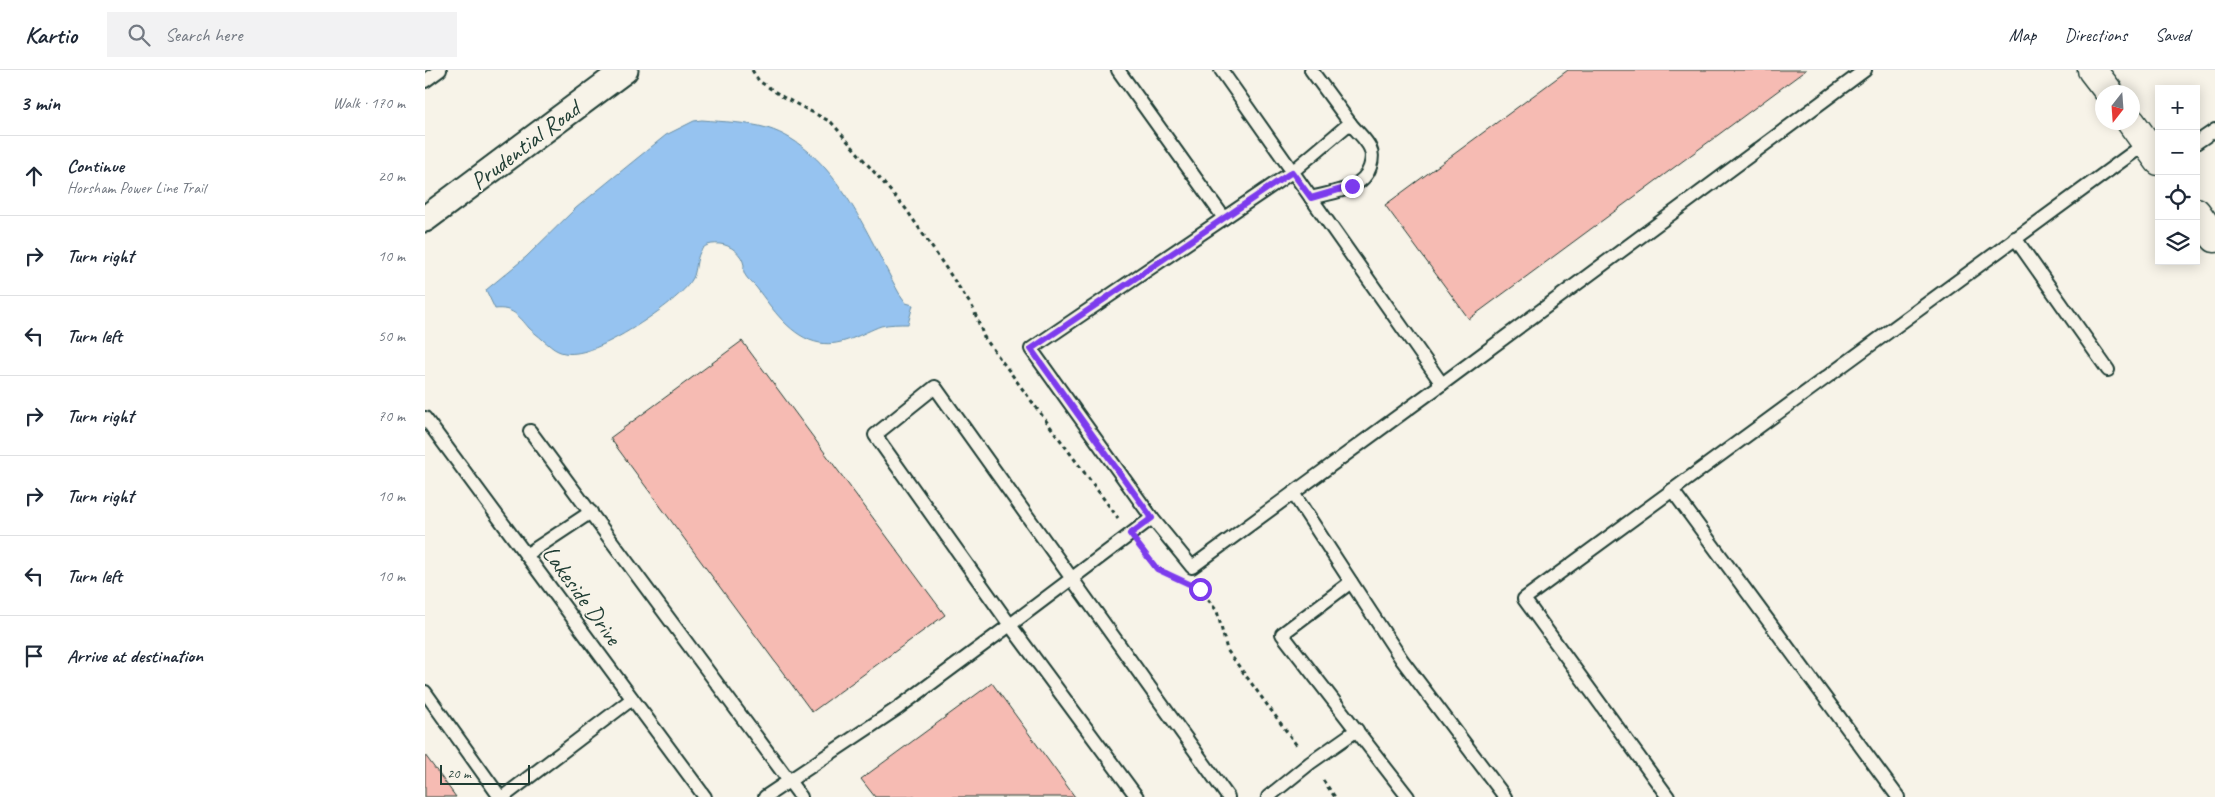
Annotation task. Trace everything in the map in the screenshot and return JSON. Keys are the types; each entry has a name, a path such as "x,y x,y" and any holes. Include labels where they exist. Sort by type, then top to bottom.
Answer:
{"street":[{"name":"Prudential Road","path":"425,219 625,70"},
{"path":"2092,70 2104,85"},
{"path":"2200,217 2215,238"}],"lane":[{"path":"425,81 440,70"},
{"path":"1118,70 1224,218"},
{"path":"1221,70 1442,384"},
{"path":"1311,70 1370,148 1373,160 1368,174 1361,182 1311,198"},
{"path":"1350,123 1292,172 1031,349 1152,518 1192,567 1861,73"},
{"path":"2200,140 2215,130"},
{"path":"1668,797 1524,599 2145,142"},
{"path":"2015,238 2107,370"},
{"path":"1137,797 875,435 935,388 1228,797"},
{"name":"Lakeside Drive","path":"425,418 705,797"},
{"path":"530,430 801,797"},
{"path":"1672,490 1898,797"},
{"path":"1293,493 1402,660 1505,797"},
{"path":"526,555 591,512"},
{"path":"765,797 898,708 1152,518"},
{"path":"1351,582 1282,634 1408,797"},
{"path":"425,692 501,797 632,699"},
{"path":"1268,797 1310,763 1357,730"}],"path":[{"path":"752,70 759,81 783,97 831,122 906,209 973,308 984,336 1157,569 1170,575"},
{"path":"1193,585 1200,589 1217,611 1227,650 1335,797"}],"water":[{"path":"694,121 743,123 767,128 791,139 812,154 847,197 899,293 906,303 913,305 908,324 881,326 852,339 836,343 828,344 810,340 791,329 783,321 746,276 743,261 738,254 728,246 720,244 711,244 701,250 693,278 688,286 669,303 646,320 603,345 580,353 558,351 531,330 515,313 506,309 495,309 486,290 526,257 576,208 666,135"}],"building":[{"path":"1568,70 1806,70 1469,319 1385,205"},
{"path":"742,341 945,615 812,712 610,438"},
{"path":"992,683 1075,797 875,797 861,779"},
{"path":"425,755 456,797 425,797"}],"route":[{"path":"1200,589 1157,569 1130,534 1152,518 1031,349 1292,172 1311,198 1352,186"}]}
